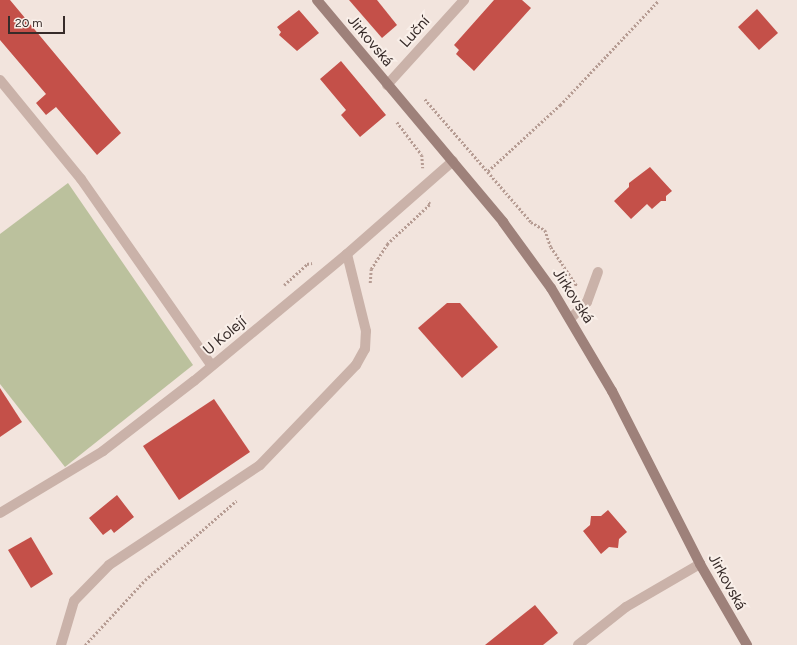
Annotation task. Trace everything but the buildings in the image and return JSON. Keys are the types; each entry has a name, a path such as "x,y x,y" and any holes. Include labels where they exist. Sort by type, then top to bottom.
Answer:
{"main road":[{"name":"Jirkovská","path":"317,0 387,85 453,161 516,239 570,319 612,391 700,564 747,645"}],"street":[{"name":"Luční","path":"387,85 464,0"},
{"path":"0,80 81,179 212,366"},
{"name":"U Kolejí","path":"0,513 103,451 212,366 347,254 453,161"},
{"path":"61,645 74,601 109,565 260,465 356,365 365,349 366,331 347,254"},
{"path":"570,319 587,302 598,272"},
{"path":"578,645 626,607 700,564"}],"path":[{"path":"488,171 565,99 659,0"},
{"path":"426,99 531,222 546,230 551,247 587,302"},
{"path":"397,122 422,155 424,167 421,172"}],"green space":[{"path":"68,183 193,365 65,467 0,384 0,234"}]}
